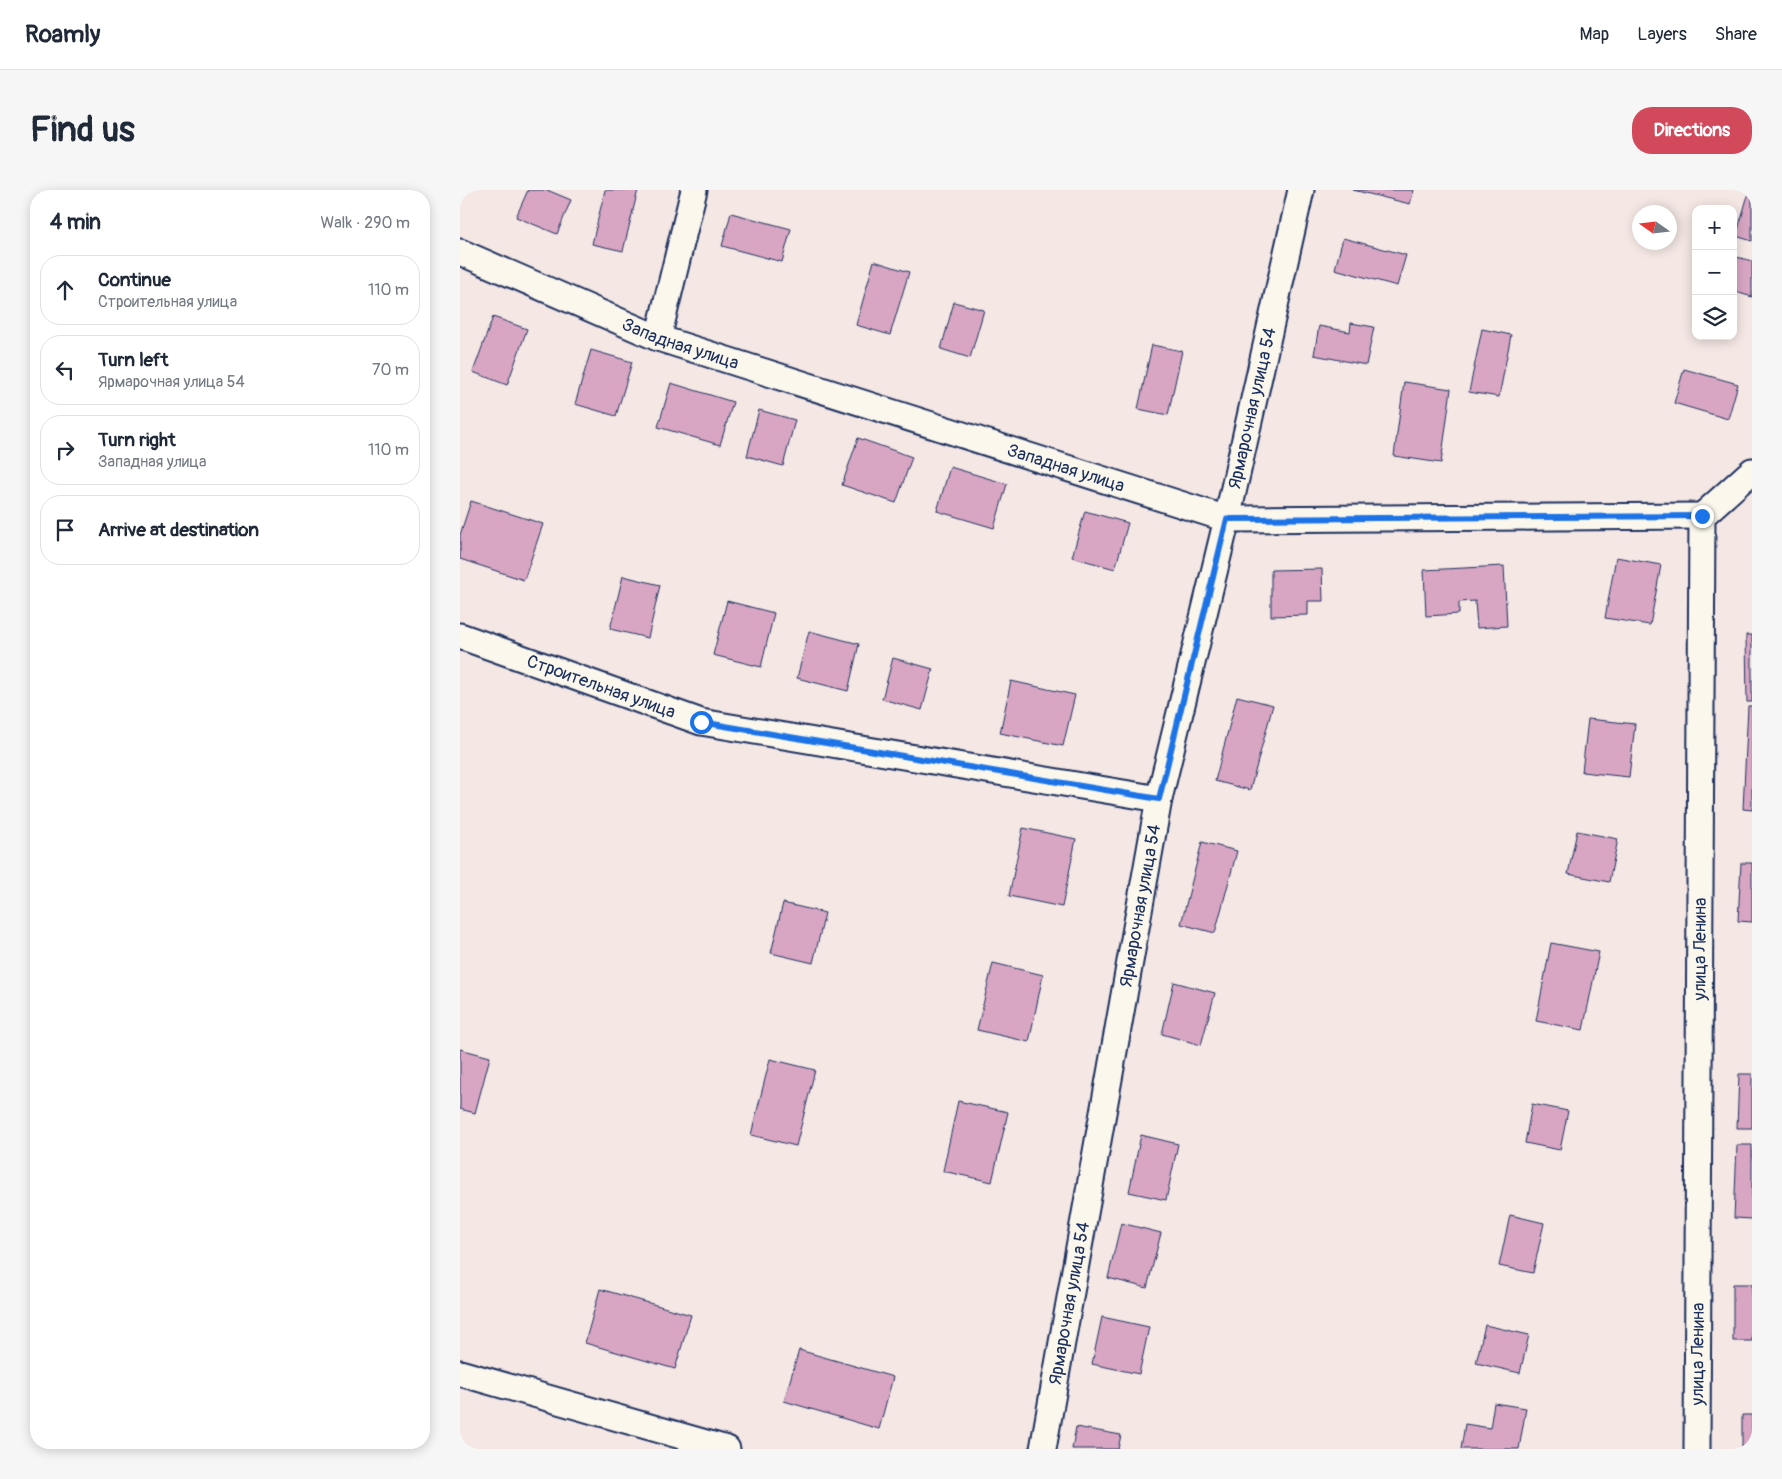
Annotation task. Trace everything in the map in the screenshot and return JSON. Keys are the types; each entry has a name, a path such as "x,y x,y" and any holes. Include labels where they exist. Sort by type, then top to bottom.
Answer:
{"street":[{"path":"658,338 694,190"},
{"name":"Ярмарочная улица 54","path":"1043,1449 1159,799 1227,519 1301,190"},
{"name":"Западная улица","path":"460,252 658,338 1227,519 1702,516"},
{"path":"1702,516 1752,471"},
{"name":"улица Ленина","path":"1697,1449 1702,516"},
{"name":"Строительная улица","path":"460,636 701,722 1159,799"},
{"path":"460,1373 727,1449"}],"building":[{"path":"528,190 547,190 571,200 557,234 516,217"},
{"path":"605,190 638,190 623,251 592,244"},
{"path":"1353,190 1414,190 1410,204"},
{"path":"1748,195 1752,196 1752,241 1737,236"},
{"path":"731,213 791,229 782,262 722,246"},
{"path":"1343,238 1406,255 1397,286 1335,269"},
{"path":"1737,257 1752,261 1752,297 1737,292"},
{"path":"874,261 909,272 890,335 856,325"},
{"path":"954,302 984,310 970,358 941,349"},
{"path":"493,317 527,329 507,385 473,372"},
{"path":"1351,323 1374,327 1366,365 1314,355 1319,326 1350,332"},
{"path":"1482,329 1511,335 1499,397 1469,392"},
{"path":"1152,345 1182,351 1168,415 1138,409"},
{"path":"591,350 632,362 616,416 575,404"},
{"path":"1684,369 1738,384 1728,419 1674,403"},
{"path":"1404,382 1451,389 1441,463 1394,456"},
{"path":"671,383 733,402 720,445 658,427"},
{"path":"759,410 795,420 783,466 747,456"},
{"path":"858,438 912,457 896,503 842,485"},
{"path":"950,467 1007,484 994,528 937,511"},
{"path":"471,501 543,524 524,580 460,559 460,535"},
{"path":"1085,511 1128,523 1115,569 1072,557"},
{"path":"1616,557 1661,565 1650,625 1605,618"},
{"path":"1504,566 1507,626 1477,628 1475,601 1459,602 1459,614 1426,616 1424,570"},
{"path":"1322,569 1323,601 1308,601 1308,615 1271,616 1271,570"},
{"path":"623,576 660,585 648,638 610,629"},
{"path":"727,601 774,613 761,667 713,655"},
{"path":"809,631 859,644 848,691 797,678"},
{"path":"1746,635 1752,635 1752,702 1747,702"},
{"path":"893,658 933,669 922,710 882,699"},
{"path":"1011,681 1075,695 1063,746 1000,733"},
{"path":"1237,696 1273,705 1250,790 1215,781"},
{"path":"1748,706 1752,706 1752,810 1743,809"},
{"path":"1588,719 1635,724 1629,777 1582,772"},
{"path":"1023,828 1076,839 1062,907 1009,896"},
{"path":"1577,831 1618,839 1609,882 1568,874"},
{"path":"1202,842 1237,851 1215,933 1181,924"},
{"path":"1741,863 1752,863 1752,922 1738,921"},
{"path":"783,903 825,913 813,963 771,953"},
{"path":"1551,943 1599,952 1583,1030 1536,1021"},
{"path":"993,963 1043,975 1029,1042 977,1030"},
{"path":"1174,982 1215,993 1201,1045 1162,1034"},
{"path":"460,1049 490,1057 475,1113 460,1109"},
{"path":"770,1059 815,1070 796,1146 751,1135"},
{"path":"1739,1074 1752,1074 1752,1128 1737,1128"},
{"path":"958,1101 1008,1112 992,1182 943,1171"},
{"path":"1532,1104 1568,1111 1560,1150 1525,1143"},
{"path":"1141,1135 1178,1144 1166,1200 1129,1192"},
{"path":"1737,1145 1752,1145 1752,1219 1734,1218"},
{"path":"1510,1215 1544,1223 1533,1273 1499,1266"},
{"path":"1121,1223 1161,1233 1147,1288 1108,1278"},
{"path":"1733,1284 1752,1284 1752,1341 1733,1341"},
{"path":"600,1289 691,1315 675,1369 585,1343"},
{"path":"1102,1317 1149,1327 1139,1374 1092,1364"},
{"path":"1485,1325 1529,1335 1520,1373 1476,1363"},
{"path":"799,1350 893,1377 879,1429 784,1401"},
{"path":"1494,1403 1526,1408 1519,1449 1461,1449 1465,1424 1490,1428"},
{"path":"1742,1415 1752,1415 1752,1447 1742,1447"},
{"path":"1076,1427 1121,1435 1118,1449 1072,1449"}],"route":[{"path":"701,722 1159,799 1227,519 1702,516"}]}
